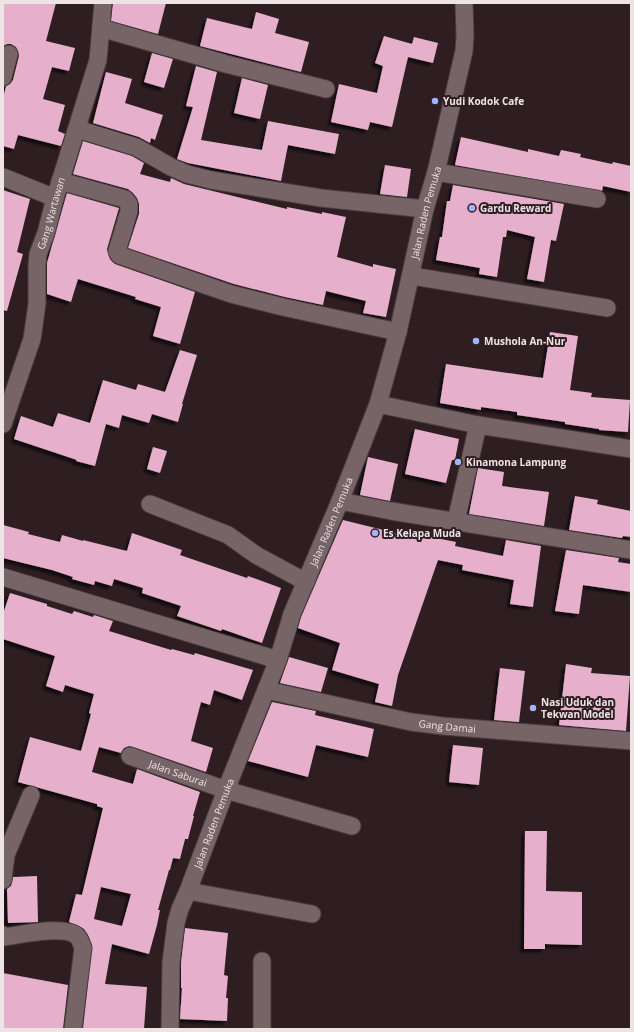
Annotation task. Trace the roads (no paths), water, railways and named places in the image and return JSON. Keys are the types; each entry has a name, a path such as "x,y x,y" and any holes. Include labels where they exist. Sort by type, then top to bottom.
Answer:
{"street":[{"name":"Gang Wartawan","path":"3,424 10,382 32,339 37,304 38,254 46,233 54,198 98,60 103,3"},
{"name":"Jalan Raden Pemuka","path":"170,1029 171,962 176,923 180,909 278,660 292,614 340,501 378,404 412,276 425,209 436,172 464,51 464,3"},
{"path":"101,28 226,64 326,89"},
{"path":"3,77 9,54"},
{"path":"77,129 136,147 187,174 211,180 321,198 425,209"},
{"path":"436,172 597,199"},
{"path":"3,177 54,198"},
{"path":"60,181 125,199 129,204 129,211 117,251 119,255 232,294 283,307 398,332"},
{"path":"412,276 607,308"},
{"path":"378,404 478,425 631,449"},
{"path":"456,521 478,425"},
{"path":"340,501 391,511 631,550"},
{"path":"150,504 228,535 256,555 306,582"},
{"path":"3,578 278,660"},
{"name":"Gang Damai","path":"266,690 411,722 631,742"},
{"name":"Jalan Saburai","path":"130,756 226,790 352,826"},
{"path":"3,880 6,855 31,795"},
{"path":"188,891 312,914"},
{"path":"3,936 60,930 71,932 80,939 83,948 73,1029"},
{"path":"262,961 262,1029"}],"place":[{"name":"Yudi Kodok Cafe","path":"435,101"},
{"name":"Gardu Reward","path":"472,208"},
{"name":"Mushola An-Nur","path":"476,341"},
{"name":"Kinamona Lampung","path":"458,462"},
{"name":"Es Kelapa Muda","path":"375,533"},
{"name":"Nasi Uduk dan Tekwan Model","path":"533,708"}]}
